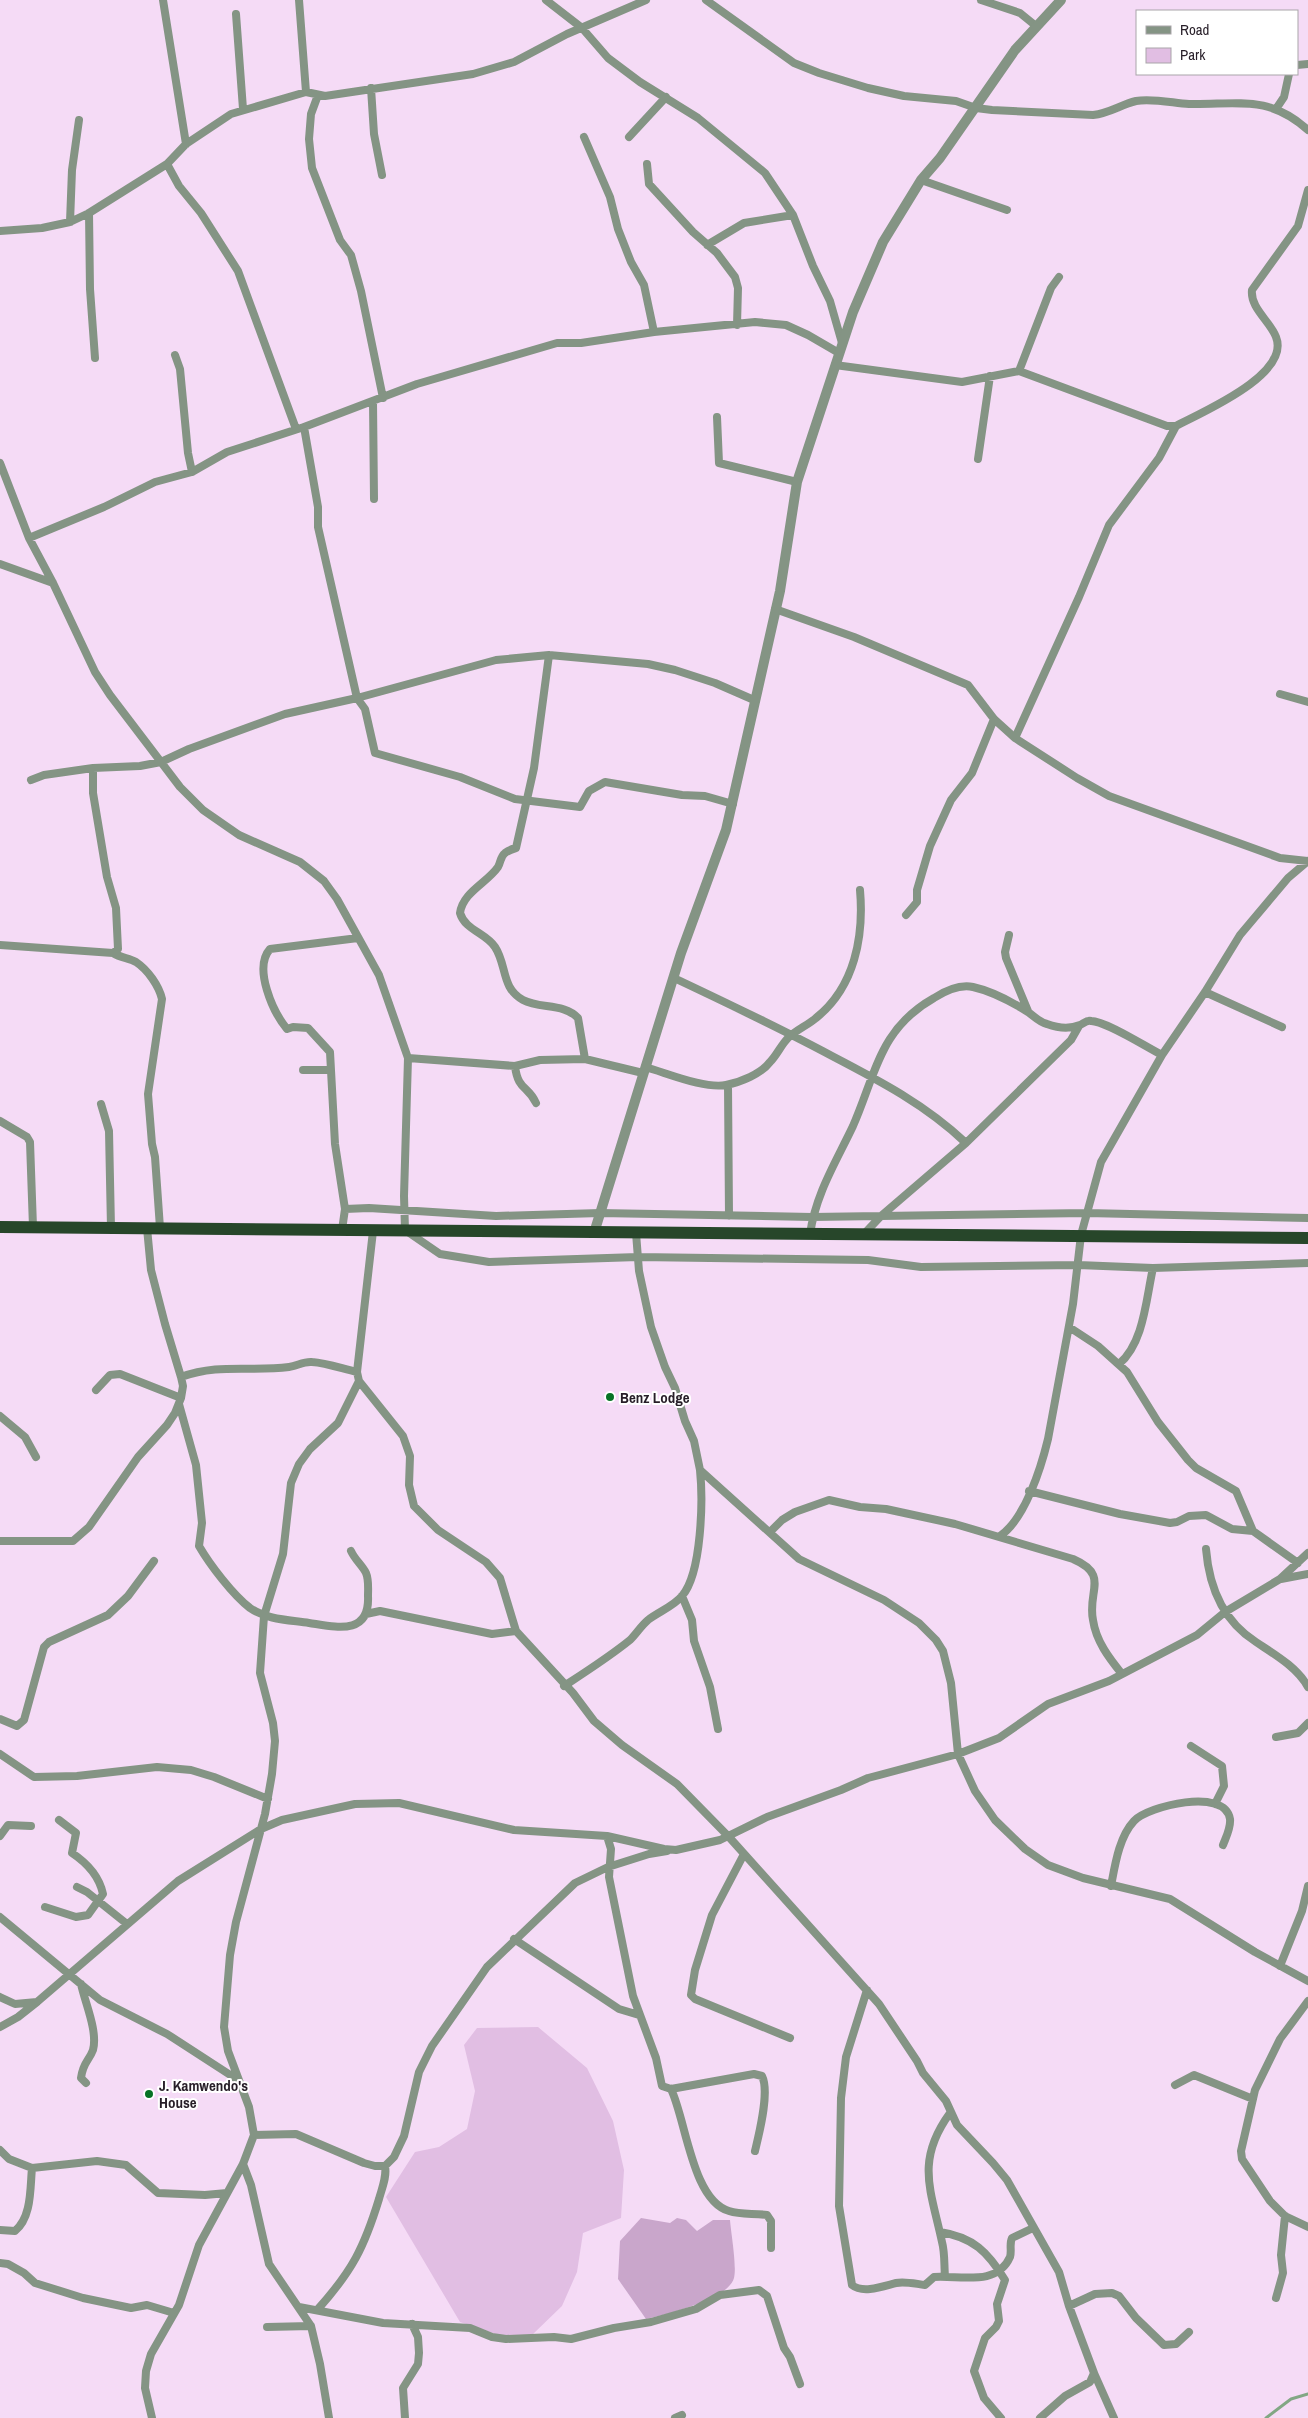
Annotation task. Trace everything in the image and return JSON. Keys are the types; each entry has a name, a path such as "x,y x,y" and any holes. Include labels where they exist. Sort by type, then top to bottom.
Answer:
{"highway":[{"path":"0,1227 1308,1238"}],"street":[{"path":"163,0 186,144"},
{"path":"299,0 306,92"},
{"path":"546,0 582,28 608,58 640,82 698,118 765,174 793,215 813,266 830,301 840,348"},
{"path":"0,230 42,228 70,222 88,213 167,164 186,144 230,114 243,109 306,92 325,96 473,74 514,62 566,34 646,0"},
{"path":"706,0 762,41 803,66 868,88 904,96 956,100 976,108 1093,115 1107,114 1137,101 1192,104 1238,101 1276,109 1291,116 1308,130"},
{"path":"981,0 1020,13 1036,26"},
{"path":"594,1232 644,1070 674,978 716,864 733,804 775,610 797,482 840,348 882,242 921,180 940,158 1015,50 1061,0"},
{"path":"236,14 243,109"},
{"path":"1276,109 1284,96 1289,75"},
{"path":"371,88 374,134 382,175"},
{"path":"318,95 311,114 309,139 312,168 340,240 351,255 361,291 382,398"},
{"path":"629,137 666,98"},
{"path":"70,222 69,202 79,120"},
{"path":"584,137 610,197 618,229 631,262 644,285 654,332"},
{"path":"167,164 179,186 202,213 238,271 300,428 318,507 318,527 357,698 365,709 375,753 460,777 515,799 526,801 580,807 589,790 605,782 682,795 705,796 733,804"},
{"path":"648,164 649,184 707,245 717,253 737,283 737,324"},
{"path":"921,180 1007,210"},
{"path":"835,365 962,382 1019,370 1168,426 1176,426 1225,402 1254,382 1275,355 1277,349 1276,337 1254,303 1252,290 1298,226 1308,190"},
{"path":"88,213 90,289 95,358"},
{"path":"707,245 744,222 793,215"},
{"path":"1019,370 1051,288 1059,277"},
{"path":"29,538 104,507 155,482 192,472 227,452 373,402 417,384 557,343 581,344 654,332 756,322 786,325 840,348"},
{"path":"176,355 180,369 188,453 192,472"},
{"path":"978,459 990,376"},
{"path":"373,402 374,499"},
{"path":"717,417 719,463 797,482"},
{"path":"1015,738 1080,597 1109,525 1159,458 1176,426"},
{"path":"0,463 29,538 53,583 95,672 180,787 203,810 239,835 300,862 324,880 337,899 379,975 408,1058 405,1230 440,1254 488,1262 638,1257 868,1260 921,1267 1078,1265 1153,1268 1308,1263"},
{"path":"0,564 53,583"},
{"path":"775,610 854,637 968,685 994,719 1015,738 1068,773 1108,796 1280,858 1308,861 1288,878 1250,923 1162,1055 1101,1162 1080,1235 1078,1265 1055,1414 1043,1458 1030,1491 1014,1522 1000,1536"},
{"path":"548,655 545,696 516,848 508,851 501,857 499,866 468,897 461,906 460,912 466,924 494,946 506,984 516,995 524,1001 569,1011 578,1018 585,1059"},
{"path":"31,780 44,775 93,768 140,766 161,762 188,749 285,714 357,698 496,660 548,655 648,664 675,670 754,700"},
{"path":"1280,694 1308,702"},
{"path":"906,915 917,902 917,890 930,846 951,800 972,773 994,719"},
{"path":"93,768 93,793 107,877 116,908 118,949 113,954"},
{"path":"408,1058 514,1066 540,1060 585,1059 714,1086 728,1085 757,1073 769,1064 792,1034 817,1018 845,984 860,941 862,917 860,890"},
{"path":"1009,936 1005,952 1006,958 1029,1013"},
{"path":"342,1230 345,1209 335,1144 330,1052 308,1028 293,1027 287,1029 272,1007 263,966 265,955 270,949 358,938"},
{"path":"0,946 113,954 121,959 136,962 159,987 162,999 148,1094 154,1228 151,1270 164,1324 183,1386 180,1401 167,1426 138,1457 89,1527 73,1541 1,1543"},
{"path":"674,978 792,1034 871,1076 927,1109 966,1143"},
{"path":"810,1234 812,1217 822,1188 853,1125 883,1049 906,1019 921,1005 944,992 970,986 983,990 1029,1013 1037,1020 1057,1027 1079,1026 1089,1020 1100,1022 1162,1055"},
{"path":"1205,992 1282,1027"},
{"path":"864,1234 881,1216 966,1143 1071,1040 1079,1026"},
{"path":"514,1066 516,1080 534,1097 536,1103"},
{"path":"303,1070 331,1070"},
{"path":"728,1085 728,1216"},
{"path":"101,1104 109,1131 110,1228"},
{"path":"0,1121 27,1137 30,1142 33,1227"},
{"path":"345,1209 496,1216 600,1213 812,1217 1087,1213 1308,1218"},
{"path":"152,2418 145,2388 146,2371 159,2337 183,2296 199,2245 243,2164 254,2135 248,2107 228,2052 224,2026 227,1980 236,1922 268,1799 275,1741 273,1723 260,1674 264,1616 283,1554 291,1483 299,1464 310,1449 338,1423 358,1377 373,1231"},
{"path":"564,1686 602,1661 631,1638 647,1621 682,1596 693,1572 700,1537 702,1487 694,1441 685,1421 675,1388 664,1367 652,1327 638,1257 636,1233"},
{"path":"1119,1364 1127,1357 1138,1336 1153,1268"},
{"path":"1069,1327 1098,1346 1119,1364 1133,1380 1158,1422 1196,1468 1236,1491 1253,1531"},
{"path":"181,1377 199,1370 220,1367 290,1367 310,1361 358,1377 403,1436 410,1456 409,1485 414,1506 438,1530 486,1562 500,1578 516,1631 564,1686 573,1693 594,1721 622,1745 677,1784 730,1837 795,1908 867,1990 912,2053 923,2073 940,2093 957,2125 1007,2180 1059,2272 1069,2306 1094,2373 1114,2418"},
{"path":"96,1390 110,1375 120,1374 180,1401"},
{"path":"180,1401 196,1464 202,1523 199,1546 241,1600 264,1616 347,1627 359,1623 366,1614 368,1579 366,1572 355,1561 351,1551"},
{"path":"0,1416 25,1437 36,1457"},
{"path":"700,1470 799,1559 851,1582 884,1600 919,1623 936,1640 944,1651 951,1683 958,1754 980,1799 995,1820 1025,1849 1048,1865 1111,1886 1170,1899 1308,1981"},
{"path":"1030,1491 1120,1514 1170,1523 1189,1516 1206,1515 1232,1529 1253,1531 1298,1563"},
{"path":"770,1532 782,1520 795,1512 828,1500 870,1509 886,1509 1000,1536 1073,1559 1094,1573 1096,1580 1092,1603 1093,1621 1098,1639 1122,1674"},
{"path":"1206,1549 1214,1593 1225,1612 1254,1641 1282,1659 1308,1687"},
{"path":"254,2135 296,2134 364,2163 385,2166 394,2157 404,2136 419,2072 432,2046 475,1982 514,1939 576,1883 608,1867 649,1854 676,1850 730,1837 767,1817 868,1778 958,1754 999,1738 1048,1704 1094,1688 1180,1644 1225,1612 1280,1579 1308,1553"},
{"path":"0,1719 17,1726 24,1720 34,1675 44,1647 49,1642 108,1615 128,1596 154,1561"},
{"path":"1280,1579 1308,1574"},
{"path":"682,1596 692,1620 694,1641 710,1687 718,1729"},
{"path":"366,1614 380,1611 492,1634 516,1631"},
{"path":"1276,1737 1298,1732 1308,1723"},
{"path":"1191,1746 1222,1766 1224,1786 1215,1804"},
{"path":"0,1754 34,1778 165,1768 191,1770 214,1777 268,1799"},
{"path":"1111,1886 1123,1840 1137,1818 1159,1808 1179,1803 1201,1802 1215,1804 1224,1808 1230,1818 1223,1845"},
{"path":"0,2027 18,2017 37,2002 178,1881 261,1829 282,1820 331,1808 388,1803 416,1806 514,1830 607,1836 676,1850"},
{"path":"45,1907 76,1917 88,1915 102,1894 100,1883 86,1862 72,1852 76,1833 58,1820"},
{"path":"0,1836 8,1825 31,1826"},
{"path":"607,1836 611,1849 608,1867 639,2015 656,2058 662,2086 671,2089 754,2074 762,2076 764,2087 762,2113 755,2151"},
{"path":"744,1854 712,1916 694,1970 691,1995 695,1999 790,2038"},
{"path":"1280,1966 1305,1906 1308,1886"},
{"path":"77,1887 127,1924"},
{"path":"0,1917 100,2000 167,2034 238,2080"},
{"path":"514,1939 619,2009 639,2015"},
{"path":"81,1984 92,2032 93,2050 82,2066 81,2078 86,2083"},
{"path":"867,1990 846,2056 842,2098 839,2206 852,2285 862,2288 888,2287 896,2283 925,2285 934,2277 944,2276 968,2279 981,2278 999,2270 1011,2254 1010,2244 1012,2238 1033,2228"},
{"path":"0,1997 15,2004 37,2002"},
{"path":"1308,2002 1280,2039 1253,2099 1251,2116 1241,2152 1242,2159 1270,2202 1285,2216 1308,2227"},
{"path":"1175,2085 1194,2075 1253,2099"},
{"path":"671,2089 692,2158 708,2196 727,2211 767,2215 771,2221 771,2248"},
{"path":"944,2276 943,2244 928,2179 928,2162 932,2144 950,2113"},
{"path":"0,2150 9,2159 32,2168 97,2161 126,2164 158,2193 205,2195 227,2193"},
{"path":"243,2164 253,2194 269,2264 300,2307 310,2326 320,2364 329,2418"},
{"path":"318,2309 348,2274 362,2248 383,2186 386,2173 385,2166"},
{"path":"0,2230 15,2231 21,2226 29,2203 32,2168"},
{"path":"1276,2298 1283,2273 1281,2254 1285,2216"},
{"path":"940,2232 968,2239 981,2249 1005,2280 1003,2292 997,2304 999,2322 985,2338 974,2371 984,2398 1001,2418"},
{"path":"0,2263 8,2264 24,2273 35,2283 83,2298 131,2308 147,2305 174,2313"},
{"path":"300,2307 383,2323 470,2328 492,2337 506,2339 554,2337 579,2339 614,2328 651,2322 696,2309 720,2294 760,2290 767,2296 784,2348 790,2357 800,2384"},
{"path":"1069,2306 1095,2294 1112,2293 1119,2296 1136,2318 1164,2346 1176,2344 1189,2332"},
{"path":"405,2418 403,2388 418,2364 419,2353 418,2337 412,2324"},
{"path":"267,2327 310,2326"},
{"path":"1040,2418 1065,2396 1090,2382 1094,2373"}],"green space":[{"path":"538,2027 587,2068 613,2121 624,2170 621,2218 583,2233 577,2272 562,2306 532,2335 502,2336 460,2322 386,2197 415,2152 439,2147 467,2129 475,2091 464,2045 477,2028"}],"shaded area":[{"path":"641,2218 670,2223 677,2218 686,2220 697,2231 713,2220 730,2220 735,2273 730,2286 721,2293 695,2305 646,2319 618,2279 620,2241"}],"waterway":[{"path":"1266,2418 1291,2399 1308,2394"}],"place":[{"name":"Benz Lodge","path":"610,1397"},
{"name":"J. Kamwendo's House","path":"149,2094"}]}
